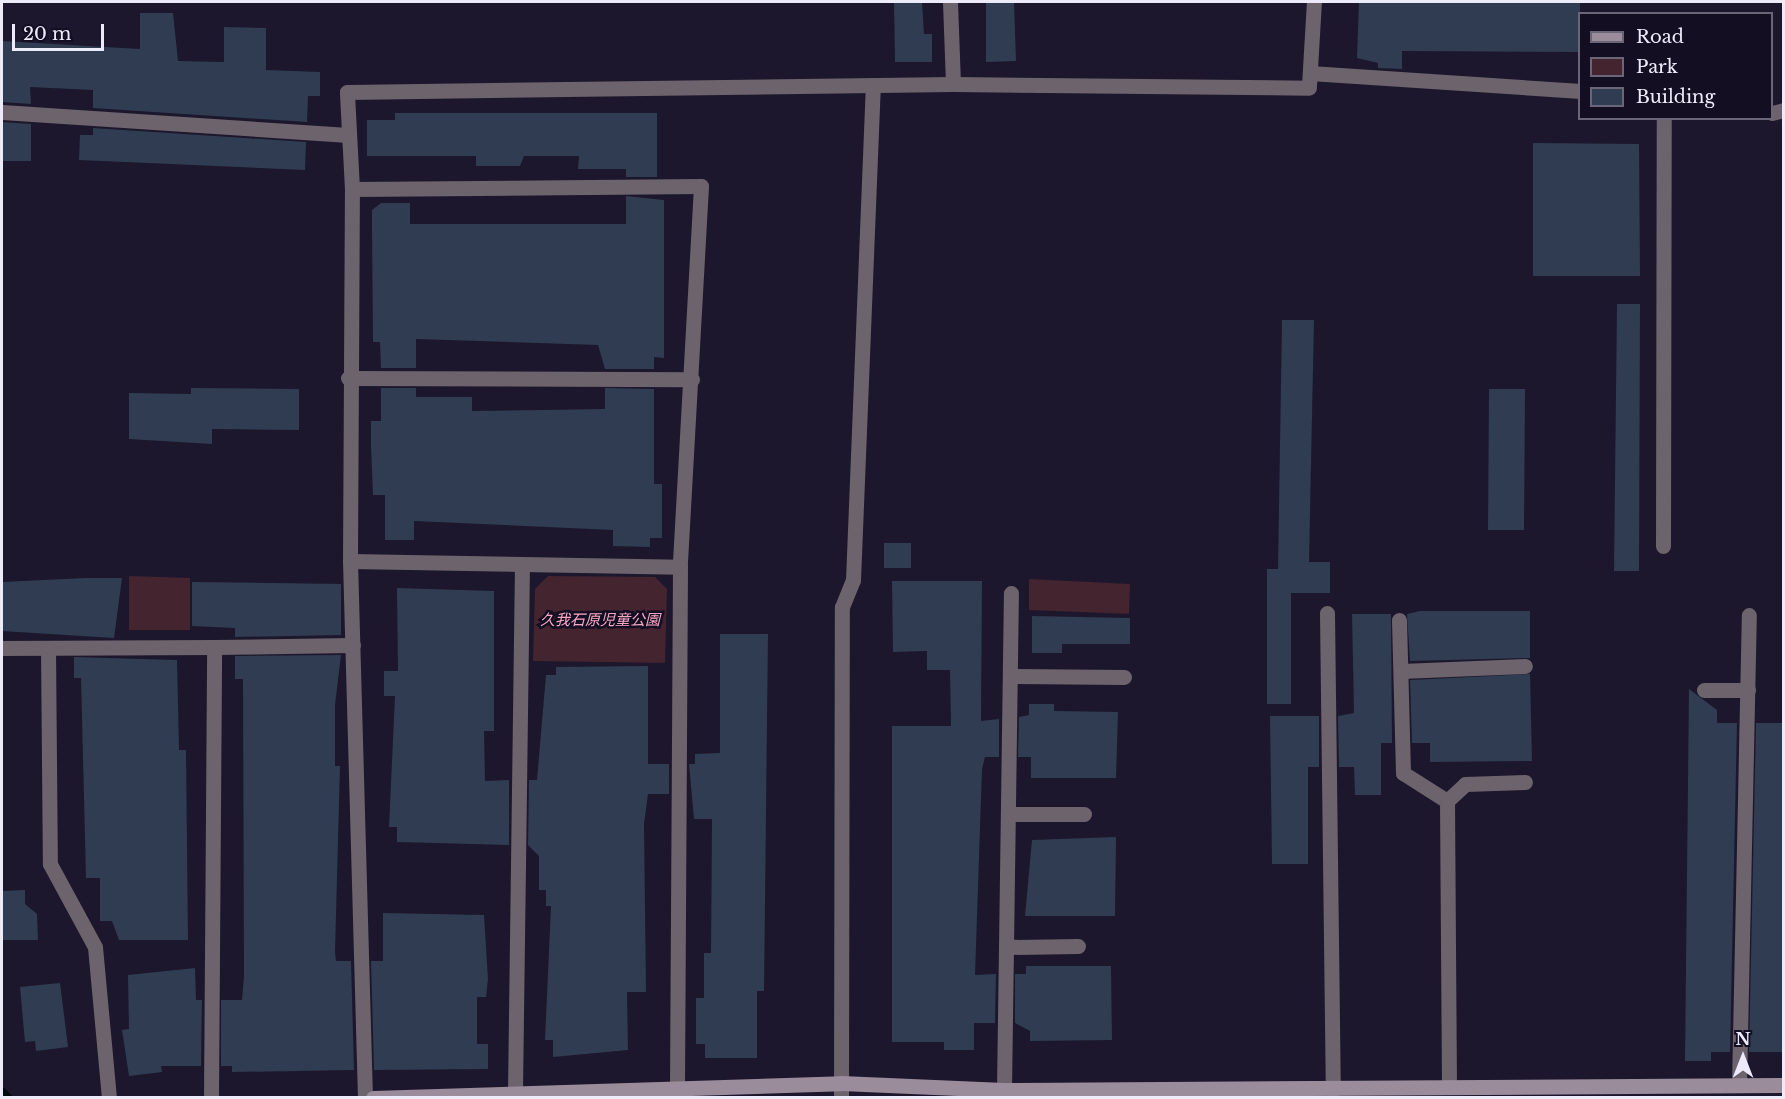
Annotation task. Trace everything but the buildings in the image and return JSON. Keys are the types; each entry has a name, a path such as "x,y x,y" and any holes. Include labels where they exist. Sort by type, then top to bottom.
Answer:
{"main road":[{"path":"373,1098 677,1085 841,1090 1333,1090 1449,1085 1784,1085"}],"street":[{"path":"950,2 953,84"},
{"path":"365,1098 350,561 348,378 352,189 347,92 953,84 1309,88 1314,2"},
{"path":"1310,72 1578,91"},
{"path":"841,1090 842,607 854,580 873,85"},
{"path":"2,112 348,135"},
{"path":"1663,546 1664,120"},
{"path":"352,189 701,186 680,567 677,1085"},
{"path":"348,378 692,379"},
{"path":"350,561 680,567"},
{"path":"515,1091 522,565"},
{"path":"1005,1090 1011,593"},
{"path":"1327,613 1333,1090"},
{"path":"1739,1085 1749,615"},
{"path":"1398,620 1404,773 1447,801"},
{"path":"2,648 353,645"},
{"path":"212,1098 214,647"},
{"path":"48,648 50,864 95,947 109,1098"},
{"path":"1401,671 1525,666"},
{"path":"1010,676 1124,677"},
{"path":"1704,690 1748,690"},
{"path":"1449,1085 1447,801 1465,784 1525,782"},
{"path":"1008,814 1084,814"},
{"path":"1006,947 1078,946"}],"green space":[{"path":"129,576 190,578 190,630 129,630"},
{"name":"久我石原児童公園","path":"548,576 655,577 667,589 665,663 533,661 535,589"},
{"path":"1029,579 1130,584 1129,614 1029,610"}],"waterway":[{"path":"2,1092 8,1098"}]}
